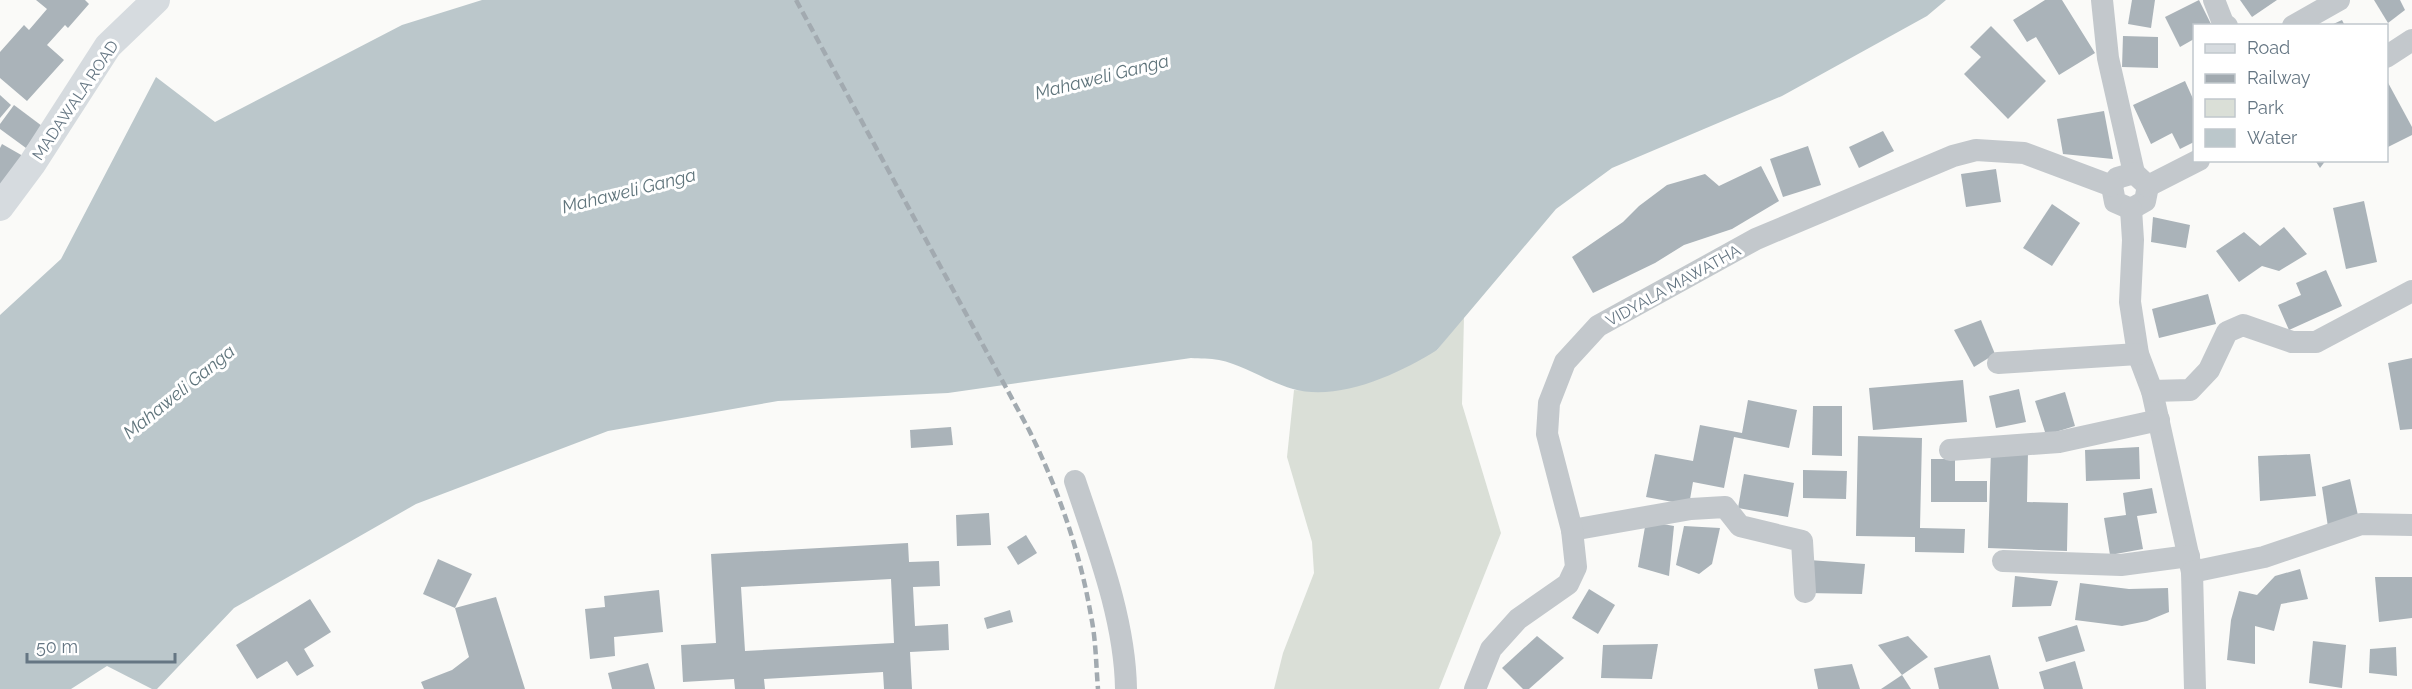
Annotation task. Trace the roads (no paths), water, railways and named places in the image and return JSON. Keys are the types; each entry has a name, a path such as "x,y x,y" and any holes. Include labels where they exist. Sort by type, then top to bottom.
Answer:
{"main road":[{"name":"MADAWALA ROAD","path":"0,207 32,164 108,46 156,0"}],"street":[{"path":"2102,0 2108,58 2145,201 2131,209"},
{"path":"2214,0 2224,24"},
{"path":"2297,24 2340,0"},
{"path":"2388,56 2412,40"},
{"name":"VIDYALA MAWATHA","path":"1475,689 1491,649 1518,619 1568,584 1576,567 1572,530 1547,434 1549,403 1565,362 1598,326 1756,239 1953,156 1976,150 2024,153 2112,186"},
{"path":"2131,209 2115,202 2112,186 2117,178 2141,179 2193,162"},
{"path":"2131,209 2133,240 2130,302 2138,354 2152,391 2191,564 2195,689"},
{"path":"2152,391 2190,390 2209,370 2227,332 2243,325 2292,342 2316,342 2412,291"},
{"path":"1998,363 2138,354"},
{"path":"1950,450 2059,442 2159,420"},
{"path":"1075,481 1104,567 1125,664 1126,689"},
{"path":"1572,530 1691,509 1725,507 1740,526 1802,541 1805,592"},
{"path":"2003,561 2121,565 2191,564 2264,557 2361,524 2412,525"}],"water":[{"name":"Mahaweli Ganga","path":"482,0 1946,0 1927,16 1782,96 1612,168 1556,209 1437,350 1405,368 1368,383 1329,392 1311,392 1284,386 1228,362 1191,358 948,393 778,401 608,431 416,504 234,608 157,689 152,689 107,666 71,689 0,689 0,315 61,259 156,77 215,122 402,25"}],"railway":[{"path":"796,0 1040,452 1067,521 1081,568 1093,625 1098,689"}]}
